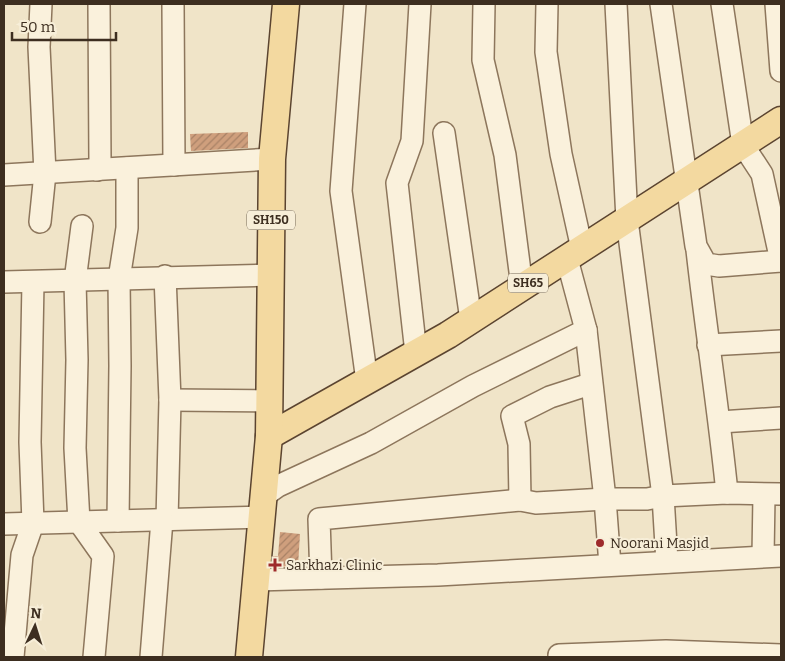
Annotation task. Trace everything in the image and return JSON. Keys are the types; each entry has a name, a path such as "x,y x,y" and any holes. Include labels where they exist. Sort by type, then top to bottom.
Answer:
{"main road":[{"name":"SH150","path":"269,436 272,159 286,4"},
{"name":"SH65","path":"269,436 471,320 781,120"},
{"path":"249,657 269,436"}],"street":[{"path":"40,222 45,173 39,47 41,4"},
{"path":"97,170 100,163 99,4"},
{"path":"173,4 174,165"},
{"path":"355,4 341,191 367,381"},
{"path":"416,353 397,183 412,141 420,4"},
{"path":"484,4 483,60 505,155 522,287"},
{"path":"547,4 546,52 586,330 590,384 605,499 610,565"},
{"path":"616,4 627,220 663,496 667,562"},
{"path":"661,4 720,422 727,493"},
{"path":"696,246 706,264 781,261 762,174 743,145 722,4"},
{"path":"776,4 781,70"},
{"path":"444,133 471,320"},
{"path":"4,175 272,159"},
{"path":"118,521 120,366 118,279 127,228 126,168"},
{"path":"82,226 75,281 77,360 75,448 79,522 103,556 94,657"},
{"path":"4,282 75,281 166,276 271,275"},
{"path":"151,657 164,520 170,400 166,276"},
{"path":"13,657 22,555 33,523 30,442 33,282"},
{"path":"4,524 164,520 263,506 278,486 371,443 473,386 586,330"},
{"path":"708,345 781,340"},
{"path":"520,500 518,444 512,416 550,397 590,384"},
{"path":"170,400 270,401"},
{"path":"720,422 781,418"},
{"path":"256,580 321,578 610,565 772,556 773,495 727,493 663,496 647,500 605,499 536,502 520,500 319,518 321,578"},
{"path":"559,655 666,650 781,656"}],"building":[{"path":"248,132 248,148 191,151 190,134"},
{"path":"280,532 300,534 298,566 272,567 273,556 278,556"}],"place":[{"name":"Noorani Masjid","path":"600,543"},
{"name":"Sarkhazi Clinic","path":"275,565"}]}
